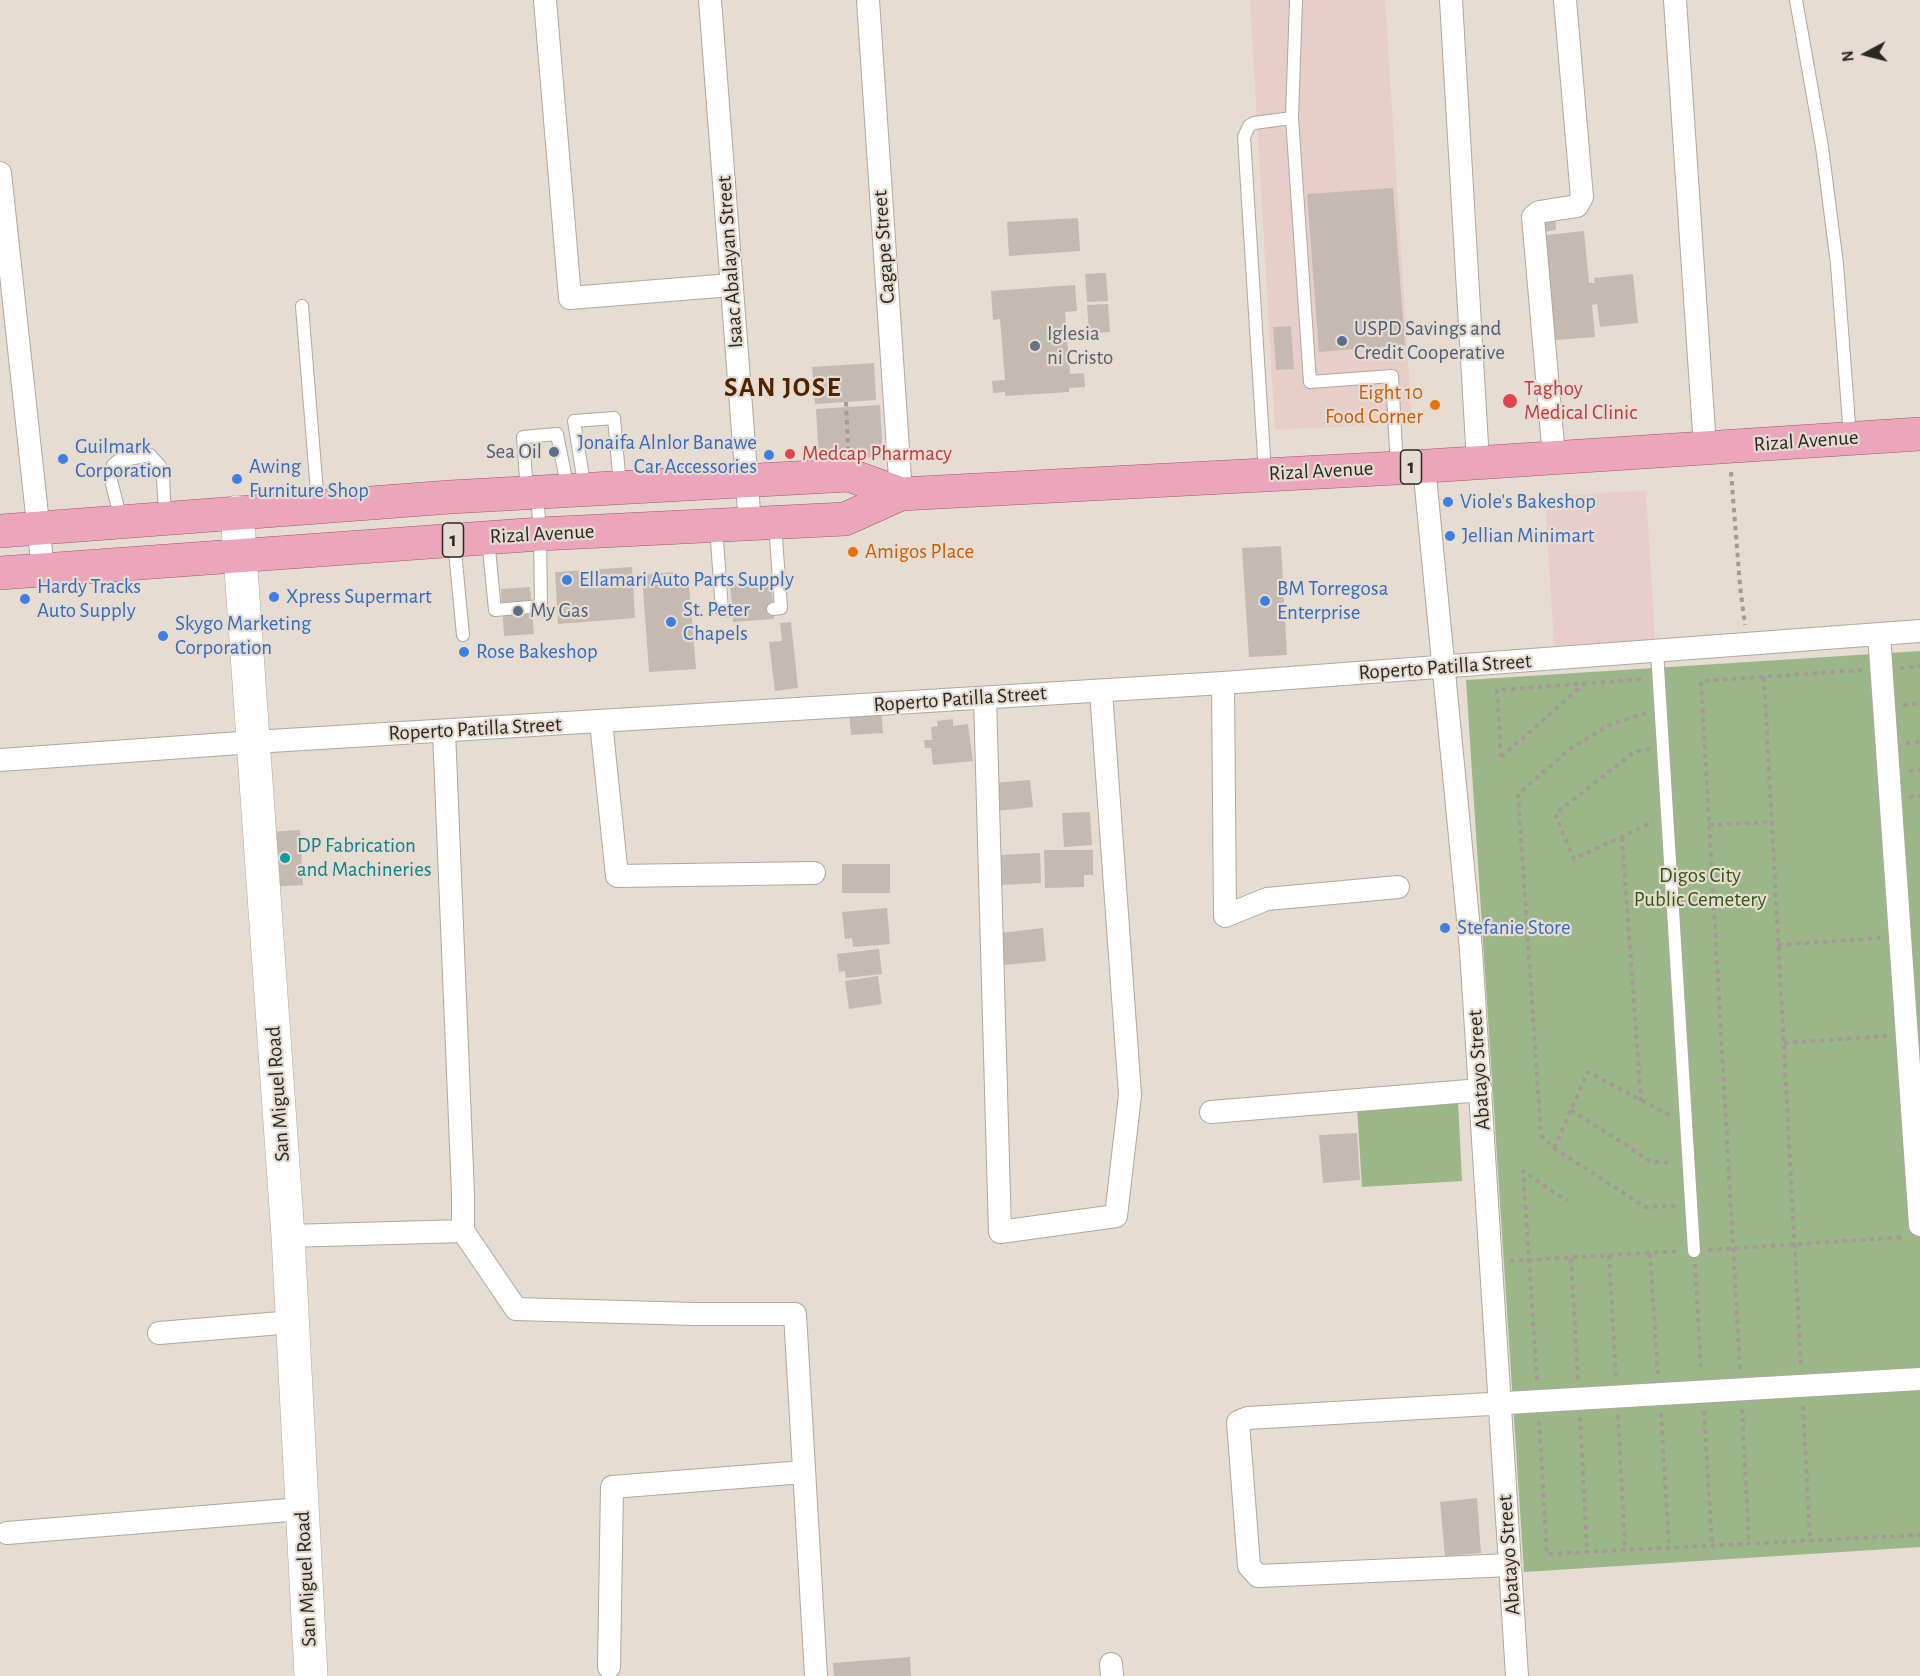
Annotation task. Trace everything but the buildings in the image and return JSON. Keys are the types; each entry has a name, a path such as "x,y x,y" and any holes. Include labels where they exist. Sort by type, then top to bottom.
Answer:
{"main road":[{"name":"Rizal Avenue","path":"0,573 488,537 845,519 901,494 1411,467 1920,434"},
{"name":"Rizal Avenue","path":"0,531 319,506 849,475 901,494"}],"street":[{"path":"545,0 570,298 731,285"},
{"name":"Isaac Abalayan Street","path":"710,0 747,482 763,523"},
{"name":"Cagape Street","path":"868,0 901,494"},
{"path":"1451,0 1478,462"},
{"path":"1554,457 1533,217 1539,212 1577,206 1582,196 1565,0"},
{"path":"1675,0 1717,446"},
{"path":"0,173 43,570"},
{"name":"Abatayo Street","path":"1411,467 1445,667 1467,896 1517,1676"},
{"name":"San Miguel Road","path":"237,512 288,1236 311,1676"},
{"name":"Roperto Patilla Street","path":"0,760 254,742 1223,683 1920,631"},
{"path":"1879,634 1907,1035 1914,1231"},
{"path":"1223,683 1225,916 1267,899 1398,887"},
{"path":"985,698 1000,1232 1116,1216 1130,1095 1101,691"},
{"path":"601,722 617,876 814,873"},
{"path":"444,731 464,1194 463,1231 516,1309 795,1314 816,1676"},
{"path":"1211,1112 1481,1090"},
{"path":"288,1236 463,1231"},
{"path":"159,1333 293,1322"},
{"path":"1510,1565 1258,1576 1249,1566 1238,1422 1248,1418 1920,1379"},
{"path":"609,1667 612,1487 804,1472"},
{"path":"8,1533 301,1509"}],"lane":[{"path":"1296,0 1294,170 1310,382 1392,376 1411,467"},
{"path":"1796,0 1822,147 1837,264 1851,438"},
{"path":"1265,474 1244,137 1249,126 1254,123 1293,118"},
{"path":"302,306 319,506"},
{"path":"488,537 495,610 541,606 540,534 574,420 614,418 621,488"},
{"path":"122,521 111,480 113,465 118,460 150,455 160,466 163,476 165,518"},
{"path":"763,523 781,608 773,609"},
{"path":"716,525 722,611 732,610"},
{"path":"454,540 463,635"},
{"path":"1658,651 1694,1251"}],"path":[{"path":"846,402 849,459"},
{"path":"1717,446 1748,644"},
{"path":"1749,1543 1701,681 1882,669"},
{"path":"1764,677 1810,1540"},
{"path":"1585,684 1501,757 1497,690 1659,678"},
{"path":"1661,708 1611,724 1570,749 1518,794 1541,1135 1554,1148 1646,1207 1691,1206"},
{"path":"1663,747 1634,752 1555,814 1574,859 1668,815"},
{"path":"1709,825 1772,822"},
{"path":"1622,837 1641,1101"},
{"path":"1778,945 1900,936"},
{"path":"1784,1043 1907,1035"},
{"path":"1554,1148 1588,1072 1686,1124"},
{"path":"1571,1110 1652,1162 1689,1164"},
{"path":"1567,1201 1523,1171 1547,1554 1920,1535"},
{"path":"1491,1262 1794,1244 1914,1231"}],"shaded area":[{"path":"1250,0 1385,0 1412,423 1275,430"},
{"path":"1646,490 1655,640 1554,646 1545,497"}],"green space":[{"name":"Digos City Public Cemetery","path":"1920,651 1920,1547 1524,1572 1466,680"},
{"path":"1458,1101 1462,1181 1362,1187 1357,1107"}],"place":[{"name":"USPD Savings and Credit Cooperative","path":"1342,341"},
{"name":"Iglesia ni Cristo","path":"1035,346"},
{"name":"Taghoy Medical Clinic","path":"1510,401"},
{"name":"Eight 10 Food Corner","path":"1435,405"},
{"name":"Sea Oil","path":"554,452"},
{"name":"Medcap Pharmacy","path":"790,454"},
{"name":"Jonaifa Alnlor Banawe Car Accessories","path":"769,455"},
{"name":"Guilmark Corporation","path":"63,459"},
{"name":"Awing Furniture Shop","path":"237,479"},
{"name":"Viole's Bakeshop","path":"1448,502"},
{"name":"Jellian Minimart","path":"1450,536"},
{"name":"Amigos Place","path":"853,552"},
{"name":"Ellamari Auto Parts Supply","path":"567,580"},
{"name":"Xpress Supermart","path":"274,597"},
{"name":"Hardy Tracks Auto Supply","path":"25,599"},
{"name":"BM Torregosa Enterprise","path":"1265,601"},
{"name":"My Gas","path":"518,611"},
{"name":"St. Peter Chapels","path":"671,622"},
{"name":"Skygo Marketing Corporation","path":"163,636"},
{"name":"Rose Bakeshop","path":"464,652"},
{"name":"DP Fabrication and Machineries","path":"285,858"},
{"name":"Stefanie Store","path":"1445,928"}],"district":[{"name":"SAN JOSE","path":"783,388"}]}
